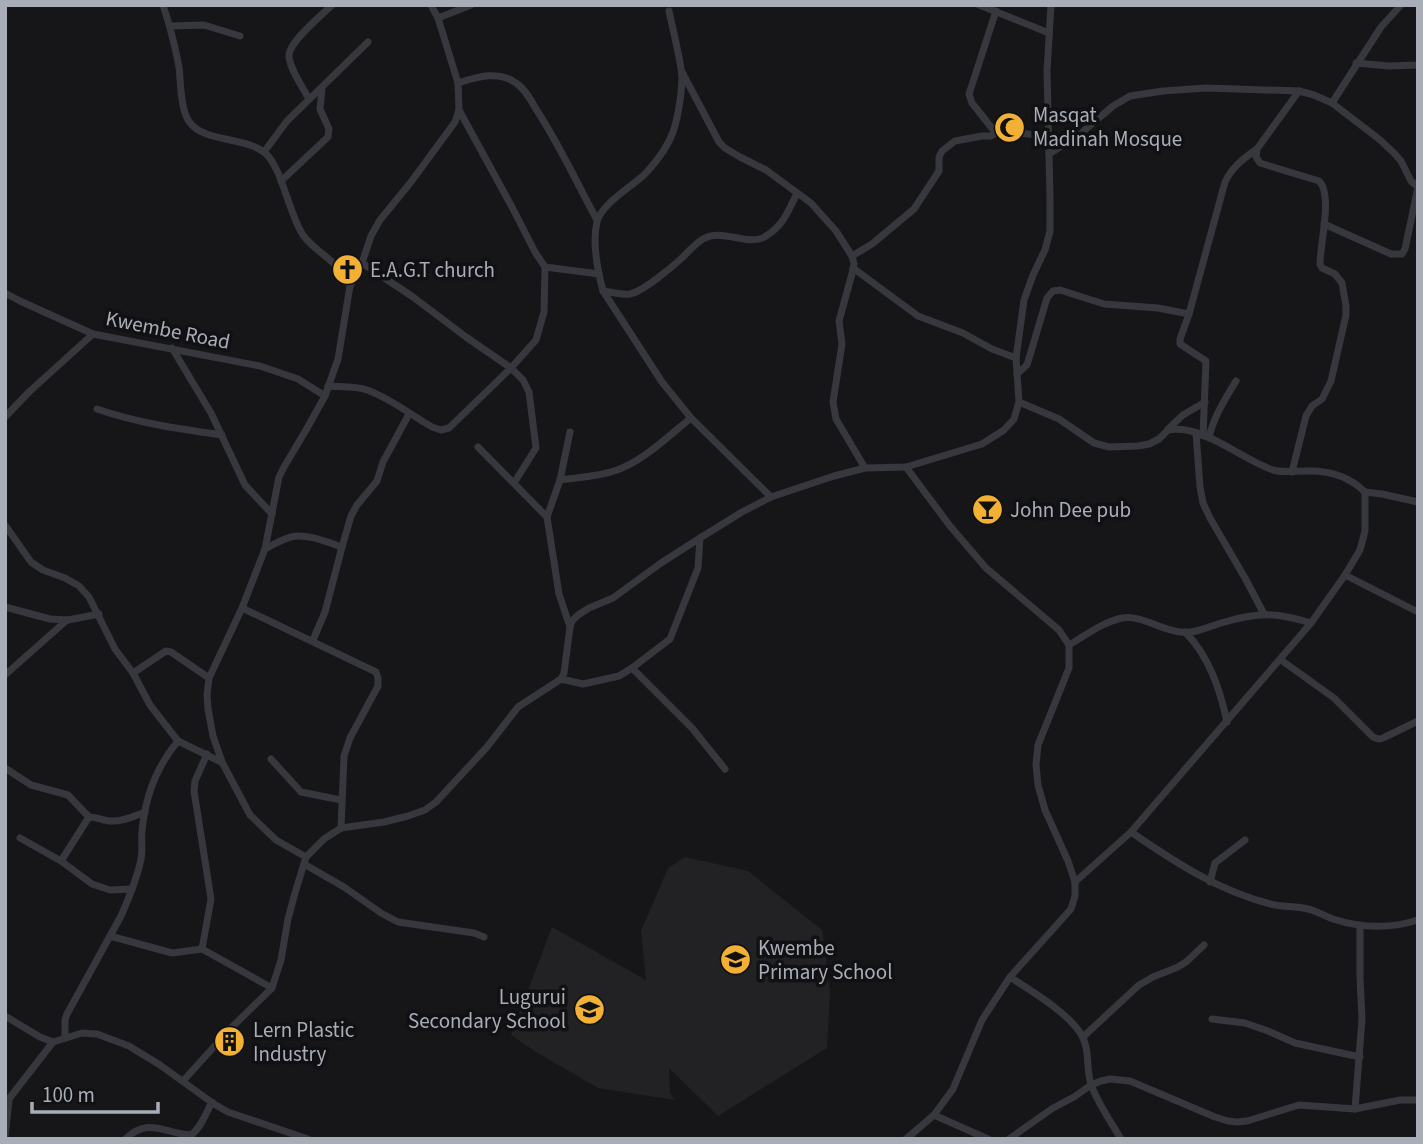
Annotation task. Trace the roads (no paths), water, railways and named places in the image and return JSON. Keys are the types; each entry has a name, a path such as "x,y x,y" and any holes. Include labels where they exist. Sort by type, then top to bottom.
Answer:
{"street":[{"path":"163,5 170,26 184,108 190,124 207,135 233,140 264,152 281,181 303,236 333,263 350,286"},
{"path":"309,99 291,64 289,50 332,5"},
{"path":"431,5 438,18 458,83 459,110 455,122 380,220 350,286 338,359 325,396 284,467 276,489 265,549 242,608 209,678 208,709 222,762 250,815 276,840 398,922 474,933 484,937"},
{"path":"438,18 471,5"},
{"path":"979,5 1049,33"},
{"path":"183,1081 272,988 305,861 324,839 341,828 384,822 408,816 430,806 479,756 518,707 561,679 570,627 578,615 613,598 700,538 771,498 865,468 906,467 982,444 1004,430 1014,419 1019,402 1016,358 1024,300 1050,231 1047,71 1051,5"},
{"path":"1332,103 1381,27 1401,5"},
{"path":"668,11 682,72 714,135 725,148 766,170 811,203 836,231 852,256 853,268 839,321 842,344 834,411 865,468"},
{"path":"995,132 972,103 969,94 996,11"},
{"path":"170,26 204,25 240,36"},
{"path":"264,152 287,121 368,42"},
{"path":"1356,63 1418,65"},
{"path":"682,72 675,123 662,152 646,173 604,209 597,220 599,274 603,291 662,382 691,418 771,498"},
{"path":"458,83 487,75 516,82 525,91 543,120 597,220"},
{"path":"281,181 328,137 329,129 320,108 322,88"},
{"path":"1049,154 1130,96 1206,88 1314,95 1332,103 1379,139 1401,161 1411,181 1418,187 1402,254 1391,254 1324,224"},
{"path":"1264,614 1203,503 1200,487 1206,361 1180,344 1180,339 1225,182 1235,166 1257,149 1299,92"},
{"path":"328,386 366,390 441,430 449,428 536,340 544,312 545,267 459,110"},
{"path":"852,256 872,244 914,209 939,171 939,157 955,141 1010,131 1048,136"},
{"path":"1257,149 1256,157 1260,163 1323,184 1324,224 1320,264 1322,268 1335,274 1342,283 1346,306 1331,381 1322,399 1312,406 1306,416 1292,472"},
{"path":"603,291 624,294 640,290 675,265 702,239 711,235 754,240 765,237 780,225 797,193"},
{"path":"362,263 511,368 523,380 529,392 537,443 535,452 514,483"},
{"path":"545,267 599,274"},
{"path":"853,268 918,316 963,333 1016,358"},
{"path":"1017,374 1027,366 1047,298 1053,290 1104,304 1158,308 1189,314"},
{"name":"Kwembe Road","path":"5,293 93,334 260,366 298,379 325,396"},
{"path":"5,417 93,334"},
{"path":"172,348 211,413 245,485 272,514"},
{"path":"1203,436 1211,428 1236,381"},
{"path":"1019,402 1059,419 1094,443 1109,447 1149,444 1159,439 1183,415 1205,402"},
{"path":"97,409 143,422 222,435"},
{"path":"313,640 325,612 351,516 377,481 383,462 409,414"},
{"path":"560,480 602,474 624,467 691,418"},
{"path":"1168,430 1183,429 1203,436 1277,471 1327,472 1349,480 1365,492 1418,502"},
{"path":"570,432 560,480 547,517 559,594 570,627"},
{"path":"478,447 547,517"},
{"path":"906,467 950,526 986,568 1059,630 1069,645 1069,668 1038,745 1036,765 1045,810 1075,882 1071,909 1010,977 982,1020 953,1089 934,1115 906,1139"},
{"path":"1075,882 1131,832 1311,623 1345,575 1364,541 1365,492"},
{"path":"5,525 31,562 79,586 89,597 115,649 133,673 150,705 178,741 222,762"},
{"path":"265,549 291,536 342,547"},
{"path":"561,679 583,684 619,676 670,639 698,568 700,538"},
{"path":"1345,575 1418,612"},
{"path":"5,607 50,619 68,620 99,614"},
{"path":"242,608 376,672 379,678 378,685 350,737 344,756 341,828"},
{"path":"1069,645 1108,622 1129,617 1164,629 1185,632 1264,614 1289,616 1311,623"},
{"path":"5,675 68,620"},
{"path":"1185,632 1210,670 1223,702 1227,722"},
{"path":"133,673 166,651 209,678"},
{"path":"1281,660 1334,698 1377,739 1381,740 1418,720"},
{"path":"632,668 692,728 725,769"},
{"path":"65,1038 67,1014 121,916 132,889 142,856 145,812 158,771 178,741"},
{"path":"202,949 211,899 194,791 198,772 207,754"},
{"path":"271,759 301,792 341,800"},
{"path":"5,768 31,785 68,795 89,817 118,821 145,812"},
{"path":"61,861 89,817"},
{"path":"1131,832 1168,858 1210,882 1276,905 1307,909 1360,925 1388,927 1418,920"},
{"path":"20,838 61,861 92,884 110,890 132,889"},
{"path":"1210,882 1215,863 1245,840"},
{"path":"1355,1109 1362,1019 1360,925"},
{"path":"110,936 172,953 202,949 272,988"},
{"path":"1083,1037 1139,985 1178,967 1204,944"},
{"path":"1010,977 1074,1024 1083,1037 1091,1085 1121,1139"},
{"path":"5,1016 53,1042"},
{"path":"1212,1019 1245,1023 1295,1043 1360,1057"},
{"path":"5,1137 7,1102 53,1042 82,1033 97,1034 140,1052 228,1112 308,1139"},
{"path":"1009,1139 1033,1120 1091,1085 1110,1079 1129,1081 1215,1117 1237,1122 1299,1105 1355,1109 1385,1102 1418,1100"},
{"path":"125,1139 134,1131 150,1127 191,1135 200,1125 212,1102"},
{"path":"934,1115 988,1139"}],"place":[{"name":"Masqat Madinah Mosque","path":"1010,127"},
{"name":"E.A.G.T church","path":"347,270"},
{"name":"John Dee pub","path":"987,510"},
{"name":"Kwembe Primary School","path":"735,960"},
{"name":"Lugurui Secondary School","path":"589,1009"},
{"name":"Lern Plastic Industry","path":"230,1042"}]}
